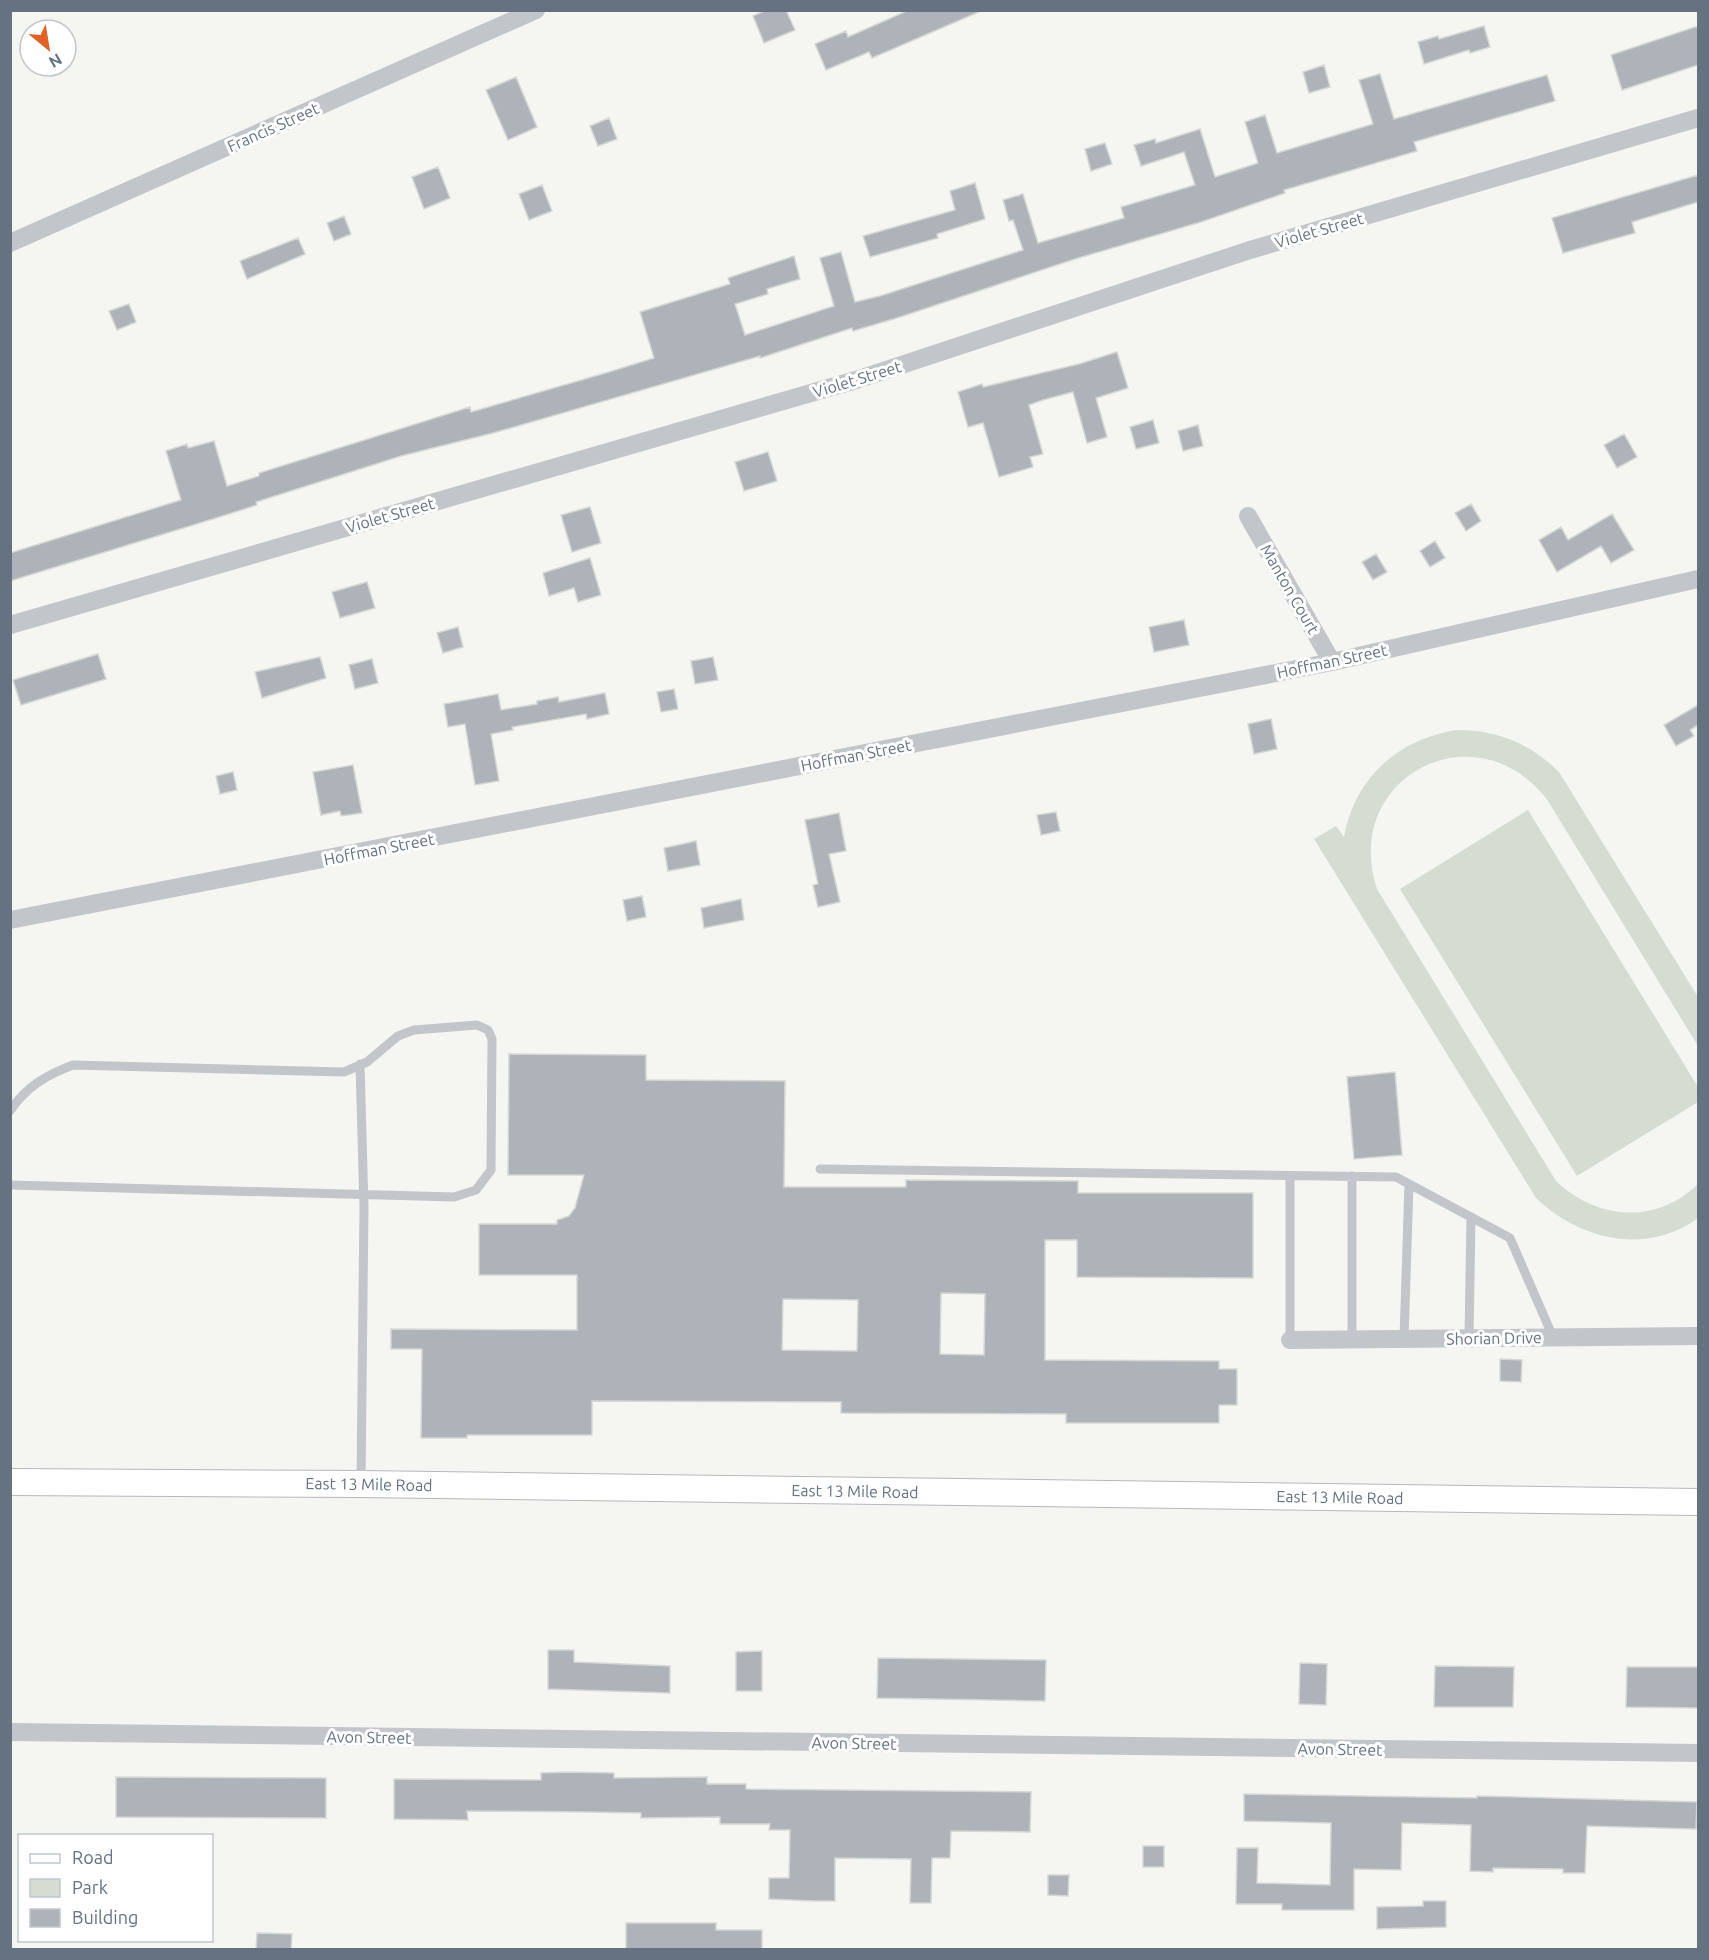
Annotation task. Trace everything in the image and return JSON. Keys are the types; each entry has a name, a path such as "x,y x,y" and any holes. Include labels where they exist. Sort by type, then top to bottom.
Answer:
{"main road":[{"name":"East 13 Mile Road","path":"10,1482 361,1484 1698,1502"}],"street":[{"name":"Francis Street","path":"10,243 536,10"},
{"name":"Violet Street","path":"10,625 856,380 1250,250 1698,118"},
{"name":"Manton Court","path":"1248,516 1332,662"},
{"name":"Hoffman Street","path":"10,920 1332,662 1698,579"},
{"name":"Shorian Drive","path":"1290,1340 1698,1335"},
{"name":"Avon Street","path":"10,1732 1698,1753"}],"lane":[{"path":"10,1111 22,1093 51,1073 73,1065 344,1072 360,1064 398,1036 414,1030 477,1025 488,1030 492,1039 491,1170 476,1190 453,1197 10,1185"},
{"path":"360,1064 364,1195 361,1484"},
{"path":"820,1169 1396,1177 1510,1238 1553,1337"},
{"path":"1290,1176 1290,1340"},
{"path":"1352,1176 1352,1340"},
{"path":"1404,1339 1409,1184"},
{"path":"1469,1338 1471,1217"}],"green space":[{"path":"1456,730 1486,732 1512,740 1536,753 1559,772 1698,997 1698,1046 1548,801 1519,773 1486,759 1453,758 1422,767 1396,787 1378,815 1371,849 1377,889 1556,1181 1572,1194 1590,1204 1608,1210 1627,1212 1645,1211 1664,1206 1682,1197 1698,1184 1698,1218 1678,1230 1657,1237 1614,1238 1593,1233 1573,1224 1536,1198 1314,839 1336,826 1344,837 1358,797 1382,765 1415,743"},
{"path":"1528,810 1698,1087 1698,1102 1577,1176 1400,889"}],"building":[{"path":"767,10 786,10 795,30 764,43 753,16"},
{"path":"909,10 981,11 872,58 869,52 826,70 815,44 846,31 848,37"},
{"path":"1484,26 1490,47 1470,53 1469,50 1424,64 1418,42 1438,36 1439,39"},
{"path":"1698,26 1698,65 1622,90 1611,55"},
{"path":"1324,65 1330,87 1309,93 1303,72"},
{"path":"1380,74 1394,119 1547,75 1555,101 1414,142 1417,151 1284,190 1285,193 1201,222 1075,259 897,318 853,331 852,328 760,358 760,356 493,433 401,456 256,502 257,505 10,581 10,553 181,500 166,451 187,444 188,448 214,441 227,486 259,476 259,473 470,407 471,412 609,372 654,358 640,312 730,284 728,278 794,256 800,279 767,289 768,294 735,304 745,335 834,306 820,258 841,252 855,302 880,296 1023,250 1013,220 1009,221 1003,200 1023,194 1038,243 1124,218 1121,207 1195,185 1184,152 1141,166 1134,145 1155,139 1156,143 1200,129 1215,177 1258,163 1245,122 1265,115 1277,153 1373,124 1359,80"},
{"path":"516,77 537,127 508,140 486,90"},
{"path":"609,118 617,139 598,146 590,126"},
{"path":"1105,143 1112,164 1091,171 1085,149"},
{"path":"438,167 450,198 424,209 412,177"},
{"path":"1698,175 1698,202 1632,222 1635,233 1563,253 1552,218"},
{"path":"975,183 985,219 937,234 938,238 870,257 863,236 955,210 950,191"},
{"path":"542,185 552,211 529,220 519,194"},
{"path":"344,216 351,234 334,241 327,223"},
{"path":"298,238 305,254 247,279 240,261"},
{"path":"129,304 136,322 117,330 109,311"},
{"path":"1117,352 1128,388 1096,398 1107,437 1087,443 1073,392 1029,405 1043,454 1030,457 1033,467 999,477 983,423 968,427 958,392 982,384 983,387 1079,364"},
{"path":"1153,420 1159,443 1136,449 1130,427"},
{"path":"1198,425 1203,446 1183,451 1178,431"},
{"path":"1624,434 1637,457 1617,468 1604,445"},
{"path":"768,452 777,481 744,491 735,462"},
{"path":"1471,504 1481,521 1466,531 1455,513"},
{"path":"590,507 601,543 572,552 561,515"},
{"path":"1612,514 1634,550 1611,563 1601,546 1557,572 1539,540 1561,527 1568,540"},
{"path":"1435,541 1445,558 1430,567 1420,551"},
{"path":"1376,554 1387,572 1373,580 1362,562"},
{"path":"590,558 601,595 578,602 574,588 549,596 543,573"},
{"path":"367,582 375,608 340,618 332,592"},
{"path":"1184,620 1189,645 1154,652 1149,627"},
{"path":"458,627 463,647 443,653 437,633"},
{"path":"98,654 106,679 21,705 13,680"},
{"path":"320,657 326,678 262,698 255,672"},
{"path":"713,657 718,680 695,684 691,661"},
{"path":"372,659 378,683 355,689 349,665"},
{"path":"674,689 678,709 661,712 657,692"},
{"path":"605,693 609,714 587,719 586,714 512,727 513,730 491,734 499,781 475,785 465,724 448,727 444,704 498,694 501,710 537,704 537,701 558,697 559,702"},
{"path":"1698,705 1698,725 1690,730 1694,736 1676,746 1664,725"},
{"path":"1271,719 1277,749 1254,754 1248,724"},
{"path":"353,765 362,813 341,816 340,811 321,815 313,772"},
{"path":"233,772 237,790 220,794 216,776"},
{"path":"1056,812 1060,831 1041,835 1037,815"},
{"path":"839,813 846,851 829,854 840,902 818,907 813,885 818,884 805,820"},
{"path":"696,841 700,865 668,871 664,848"},
{"path":"642,896 646,917 627,921 623,900"},
{"path":"741,899 744,920 704,928 701,908"},
{"path":"509,1054 646,1055 646,1080 785,1081 784,1187 906,1187 906,1180 1078,1181 1078,1193 1253,1193 1253,1278 1077,1277 1077,1240 1045,1240 1045,1360 1219,1361 1219,1369 1237,1369 1237,1405 1219,1405 1219,1423 1066,1423 1066,1414 841,1413 841,1402 592,1401 592,1435 467,1435 467,1438 421,1438 422,1349 391,1349 391,1329 577,1330 577,1275 479,1275 479,1224 557,1224 557,1220 569,1216 575,1208 584,1175 508,1175","holes":["941,1293 985,1294 984,1355 940,1354","783,1299 858,1300 857,1351 782,1350"]},
{"path":"1395,1072 1402,1155 1354,1159 1347,1077"},
{"path":"1500,1359 1522,1360 1521,1382 1500,1381"},
{"path":"548,1650 574,1650 574,1662 670,1666 670,1693 548,1689"},
{"path":"762,1651 762,1691 736,1691 736,1652"},
{"path":"878,1658 1046,1660 1045,1701 877,1698"},
{"path":"1300,1663 1327,1664 1326,1705 1299,1704"},
{"path":"1435,1666 1514,1667 1513,1707 1434,1707"},
{"path":"1627,1667 1698,1667 1698,1708 1626,1707"},
{"path":"541,1773 614,1773 614,1778 707,1777 707,1784 746,1784 746,1789 1031,1792 1030,1832 951,1831 950,1858 932,1858 931,1903 910,1903 911,1859 835,1858 835,1901 769,1899 769,1878 789,1878 790,1830 769,1830 770,1824 720,1824 720,1817 641,1818 641,1813 588,1812 467,1811 468,1820 394,1819 394,1779 541,1780"},
{"path":"116,1777 326,1778 326,1818 116,1817"},
{"path":"1244,1794 1477,1798 1477,1796 1697,1802 1696,1829 1587,1826 1585,1873 1563,1873 1563,1869 1493,1868 1493,1872 1470,1871 1471,1825 1402,1823 1401,1870 1354,1869 1354,1910 1282,1910 1282,1904 1236,1904 1237,1848 1258,1848 1257,1883 1330,1885 1331,1823 1244,1821"},
{"path":"1143,1846 1164,1846 1164,1867 1143,1867"},
{"path":"1048,1875 1069,1875 1068,1896 1048,1895"},
{"path":"1423,1901 1446,1901 1446,1927 1377,1929 1377,1907 1423,1906"},
{"path":"626,1923 716,1923 716,1930 762,1930 762,1950 626,1950"},
{"path":"257,1933 292,1934 291,1950 256,1950"}]}
